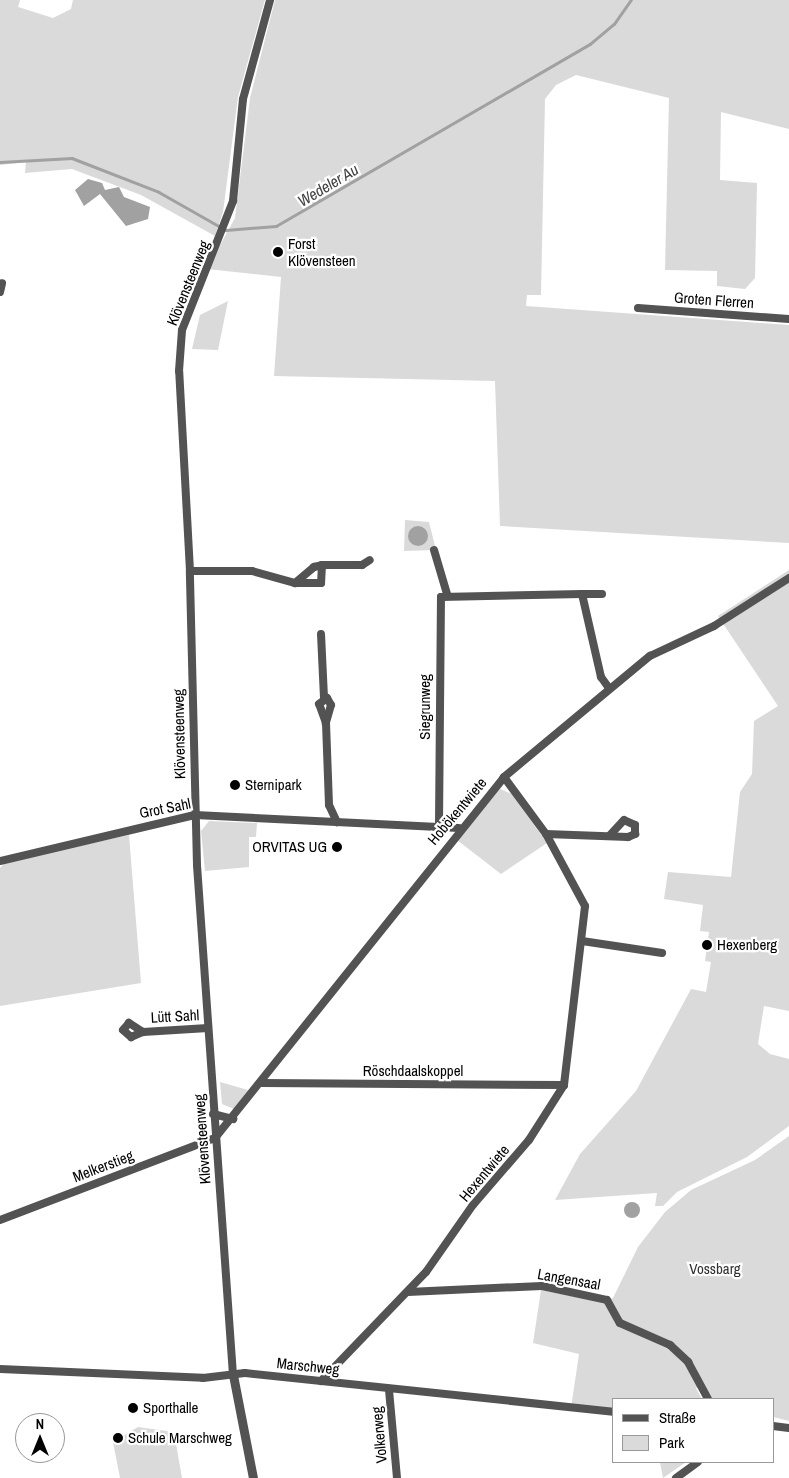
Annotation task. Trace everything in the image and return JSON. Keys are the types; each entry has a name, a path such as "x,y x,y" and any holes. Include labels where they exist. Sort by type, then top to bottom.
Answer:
{"street":[{"name":"Klövensteenweg","path":"253,1478 233,1375 215,1138 195,815 190,571 179,371 182,330 228,220 243,99 270,0"},
{"path":"0,292 2,283"},
{"name":"Groten Flerren","path":"638,308 789,319"},
{"path":"434,550 447,594 602,594"},
{"path":"295,583 322,564 362,564 370,560"},
{"path":"190,571 252,571 295,583 321,583 322,564"},
{"name":"Hobökentwiete","path":"215,1138 262,1083 460,828 504,777 609,688 650,656 714,626 789,578"},
{"name":"Siegrunweg","path":"439,824 438,603 447,594"},
{"path":"582,594 601,677 609,688"},
{"path":"321,634 324,698 318,706 326,723"},
{"path":"324,698 332,705 326,723 328,805 337,822"},
{"name":"Hexentwiete","path":"321,1381 408,1292 529,1140 564,1085 582,941 583,898 546,834 504,777"},
{"path":"319,820 328,805"},
{"name":"Grot Sahl","path":"0,861 195,815 337,822 439,824 460,828"},
{"path":"546,834 610,836"},
{"path":"582,941 662,953"},
{"name":"Lütt Sahl","path":"143,1032 208,1028"},
{"name":"Röschdaalskoppel","path":"262,1083 564,1085"},
{"path":"214,1114 233,1119"},
{"name":"Melkerstieg","path":"0,1220 215,1138"},
{"name":"Langensaal","path":"408,1292 542,1286 607,1300 620,1323 670,1345 688,1362 707,1398"},
{"name":"Marschweg","path":"0,1369 202,1378 233,1375 321,1381 389,1390 612,1412"},
{"name":"Volkerweg","path":"389,1390 397,1478"},
{"path":"774,1426 789,1428"},
{"path":"676,1478 697,1463"}],"green space":[{"path":"0,0 20,0 18,7 53,18 71,9 73,0 265,0 238,97 223,212 215,236 141,195 72,169 25,173 26,162 0,165"},
{"path":"275,0 789,0 789,129 721,112 720,180 757,183 755,278 745,289 717,286 717,271 665,270 669,98 576,75 556,85 545,99 541,295 527,295 526,306 789,325 789,543 500,526 495,381 274,376 281,277 207,269 235,218 250,98"},
{"path":"228,301 218,350 192,349 200,315"},
{"path":"405,520 429,522 436,550 404,551"},
{"path":"789,570 789,1011 764,1006 758,1044 770,1054 789,1059 789,1126 747,1157 677,1192 663,1206 655,1206 657,1193 555,1200 580,1154 636,1091 691,989 706,992 711,962 705,961 709,932 700,931 703,905 664,899 668,872 731,877 740,792 752,774 754,721 778,706 718,616"},
{"path":"500,789 512,794 547,843 501,874 457,840"},
{"path":"209,821 257,823 256,837 249,837 249,867 205,871 201,831"},
{"path":"129,835 141,983 0,1006 0,868 6,862"},
{"path":"220,1082 248,1090 234,1109 222,1104"},
{"name":"Vossbarg","path":"789,1136 789,1421 774,1417 774,1398 710,1398 703,1383 696,1388 701,1398 612,1398 612,1410 571,1408 579,1354 533,1343 541,1290 601,1302 613,1298 638,1247 665,1212 691,1190 755,1160"},
{"path":"138,1427 174,1432 182,1478 120,1478 113,1442"},
{"path":"660,1463 685,1463 663,1478"}],"shaded area":[{"path":"88,179 102,183 105,190 119,187 124,197 150,207 148,219 126,226 100,194 84,206 75,190"},
{"path":"414,526 422,526 428,532 428,540 422,546 414,546 408,540 408,532"},
{"path":"632,1202 638,1204 640,1210 638,1216 632,1218 626,1216 624,1210 626,1204"}],"waterway":[{"name":"Wedeler Au","path":"0,162 72,158 159,192 226,230 276,226 590,44 614,24 631,0"}],"place":[{"name":"Forst Klövensteen","path":"278,252"},
{"name":"Sternipark","path":"235,785"},
{"name":"ORVITAS UG","path":"337,847"},
{"name":"Hexenberg","path":"707,945"},
{"name":"Sporthalle","path":"133,1408"},
{"name":"Schule Marschweg","path":"118,1438"}]}
